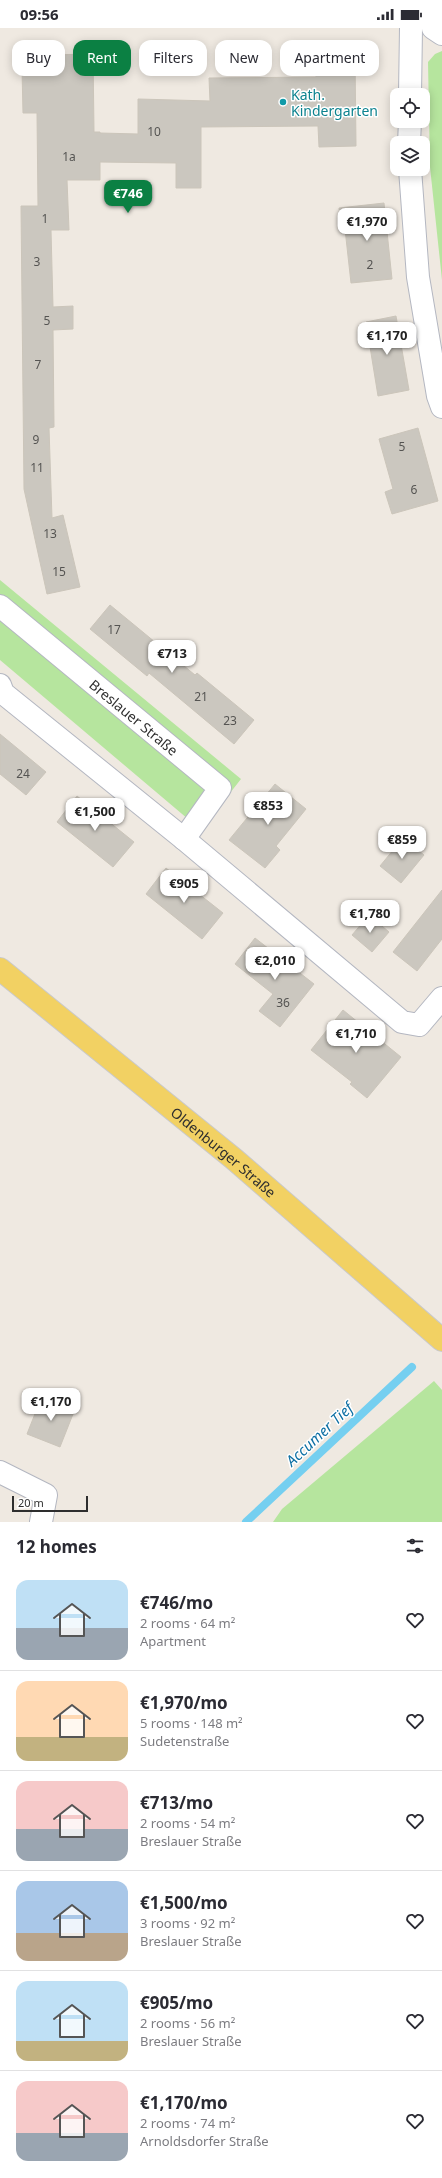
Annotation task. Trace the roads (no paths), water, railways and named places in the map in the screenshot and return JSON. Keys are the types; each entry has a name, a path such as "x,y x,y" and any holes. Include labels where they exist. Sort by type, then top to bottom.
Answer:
{"main road":[{"name":"Oldenburger Straße","path":"0,969 234,1159 442,1340"}],"street":[{"path":"410,88 411,28"},
{"path":"433,28 442,34"},
{"path":"411,176 418,277 438,396 442,407"},
{"name":"Breslauer Straße","path":"0,606 220,788 184,839"},
{"path":"0,685 3,693 184,839 402,1022 419,1025 442,998"},
{"path":"0,1472 46,1495 41,1522"}],"waterway":[{"name":"Accumer Tief","path":"246,1522 412,1367"}],"place":[{"name":"Kath. Kindergarten","path":"283,102"}]}
